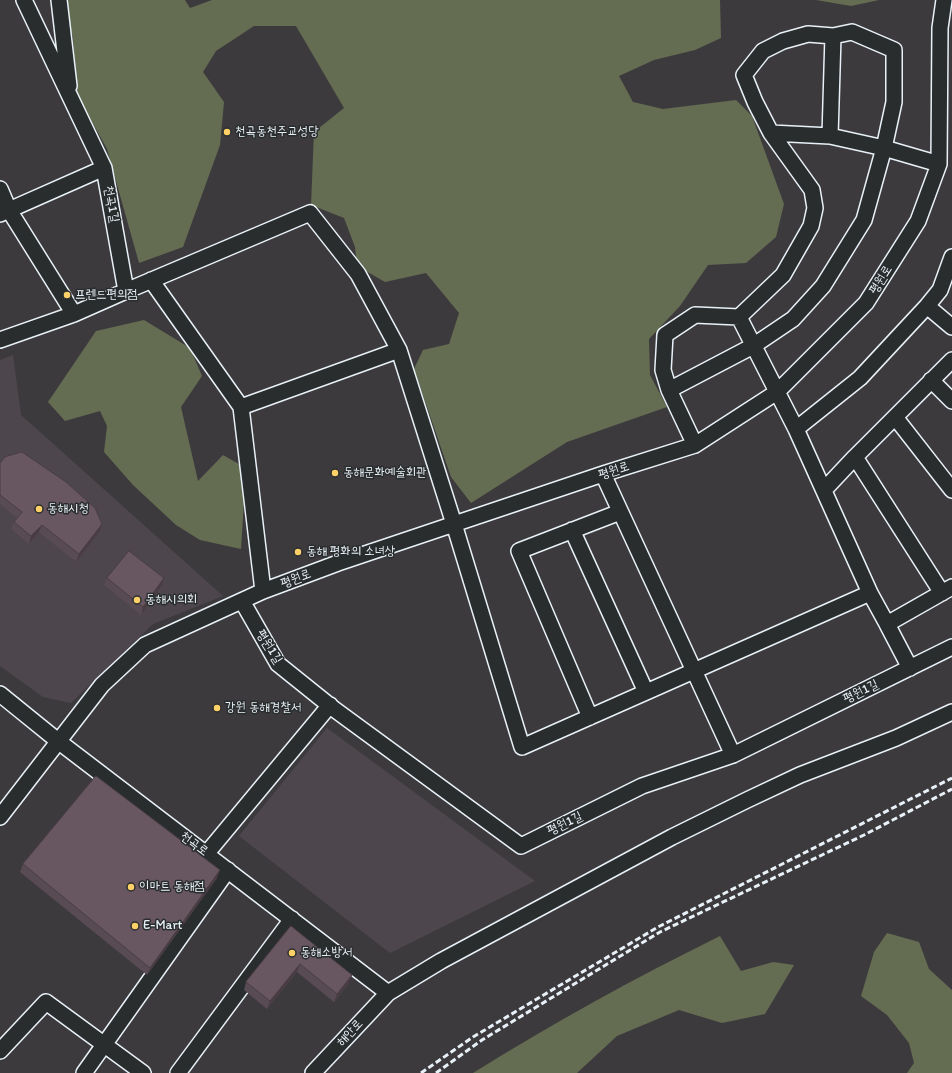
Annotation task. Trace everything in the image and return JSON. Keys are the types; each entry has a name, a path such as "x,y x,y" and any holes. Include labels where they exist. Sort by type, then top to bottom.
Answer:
{"street":[{"name":"천곡1길","path":"24,0 104,168 126,291"},
{"path":"59,0 70,97"},
{"name":"평원로","path":"0,817 102,685 145,646 263,591 338,563 603,474 695,445 777,392 866,303 918,221 940,164 946,30 944,0"},
{"path":"670,390 753,346 793,319 823,286 864,220 884,148 894,102 894,50 852,32 833,36 808,34 783,41 764,51 744,75 754,102 771,133 812,190 815,208 810,226 783,276 738,317 695,315 665,335 662,370 670,390 695,445"},
{"path":"830,136 833,36"},
{"path":"771,133 830,136 884,148 940,164"},
{"path":"4,212 104,168"},
{"path":"0,189 4,212 74,314"},
{"path":"0,340 74,314 310,213 358,274 399,350 522,747 870,593"},
{"path":"796,429 860,378 927,306 940,290 952,257"},
{"path":"151,280 241,407 263,591"},
{"path":"927,306 952,327"},
{"path":"738,317 796,429 870,593 910,668"},
{"path":"241,407 399,350"},
{"path":"824,490 952,360"},
{"path":"932,380 952,401"},
{"path":"895,417 952,490"},
{"path":"855,457 947,590 887,624"},
{"path":"603,474 733,754"},
{"path":"590,717 519,551 620,512"},
{"path":"572,530 646,692"},
{"name":"평원1길","path":"242,601 278,664 330,705 521,846 642,786 733,754 952,647"},
{"name":"천곡로","path":"0,694 58,741 207,853 388,993"},
{"path":"207,853 330,705"},
{"name":"해안로","path":"313,1073 388,993 441,961 686,831 800,775 896,738 952,712"},
{"path":"84,1073 228,870"},
{"path":"178,1073 292,919"},
{"path":"0,1051 46,1002 143,1073"}],"shaded area":[{"path":"13,355 21,415 223,596 153,624 71,703 43,697 0,666 0,360"},
{"path":"327,728 535,881 390,953 239,836"}],"green space":[{"path":"51,0 185,0 190,8 212,0 720,0 721,38 695,50 654,60 619,76 633,102 663,109 736,100 752,116 784,204 776,237 746,263 708,265 680,306 649,339 650,375 667,407 567,442 471,503 451,477 414,369 423,350 449,344 459,313 426,273 385,282 357,266 355,247 344,218 311,205 314,132 344,108 296,26 254,26 216,51 203,72 224,102 220,145 183,247 139,263 107,149 75,91 73,36"},
{"path":"816,0 879,0 851,6"},
{"path":"144,320 190,348 202,376 181,407 198,481 223,455 244,467 244,501 241,549 200,540 176,525 133,485 104,452 107,426 100,411 65,421 48,402 96,331"},
{"path":"887,933 919,942 929,969 952,990 952,1073 907,1073 914,1063 909,1043 887,1015 861,996 874,952"},
{"path":"720,936 741,971 773,962 794,965 765,1014 722,1023 679,1010 617,1036 577,1073 473,1073 533,1036 657,968"}],"building":[{"path":"22,452 66,482 95,508 102,524 79,554 42,525 31,536 14,522 22,512 0,495 0,463 5,457"},
{"name":"동해시의회","path":"129,551 164,578 143,607 107,578"},
{"name":"E-Mart","path":"96,776 220,870 150,968 23,864"},
{"name":"동해소방서","path":"291,926 352,975 337,994 300,964 270,1001 246,982"}],"railway":[{"path":"421,1073 473,1037 658,927 952,778"},
{"path":"436,1073 482,1040 660,932 864,835 952,789"}],"place":[{"name":"천곡동천주교성당","path":"227,132"},
{"name":"프렌드편의점","path":"67,295"},
{"name":"동해문화예술회관","path":"335,473"},
{"name":"동해시청","path":"39,509"},
{"name":"동해 평화의 소녀상","path":"298,552"},
{"name":"동해시의회","path":"137,600"},
{"name":"강원 동해경찰서","path":"217,708"},
{"name":"이마트 동해점","path":"131,887"},
{"name":"E-Mart","path":"135,926"},
{"name":"동해소방서","path":"292,953"}]}
